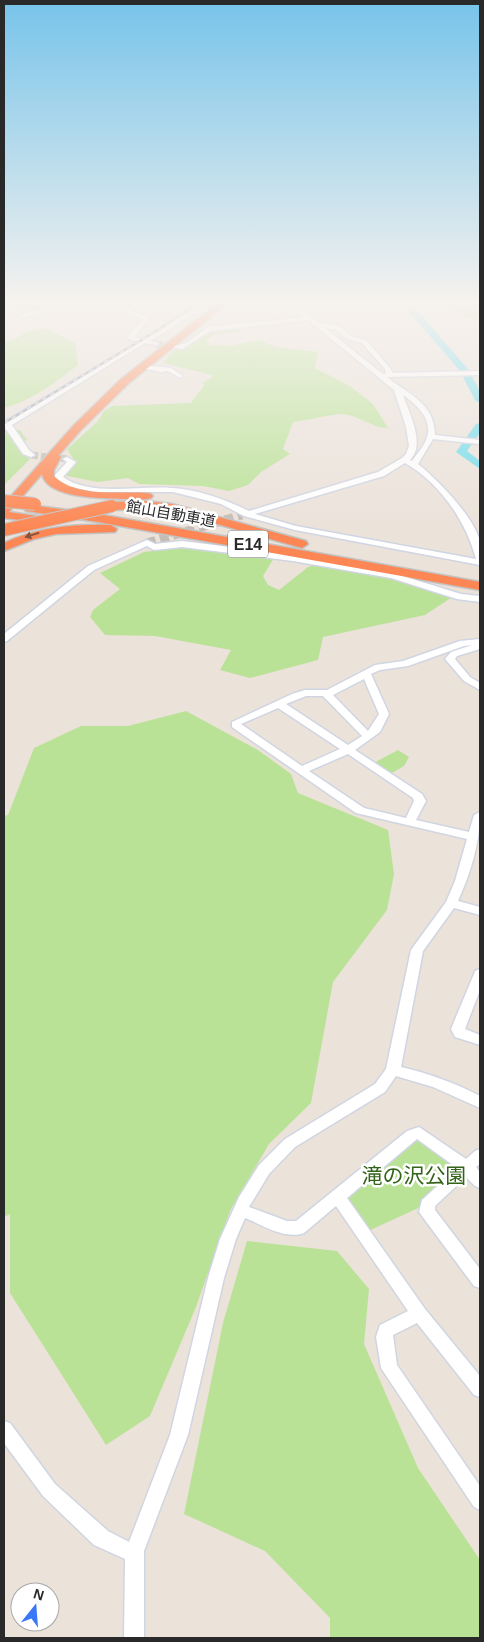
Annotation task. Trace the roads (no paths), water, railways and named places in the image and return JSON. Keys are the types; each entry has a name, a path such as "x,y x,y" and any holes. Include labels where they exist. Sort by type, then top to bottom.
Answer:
{"highway":[{"path":"4,499 71,425 123,377"},
{"path":"6,514 59,449 96,408 131,377"},
{"path":"59,449 48,470 48,477 52,484 60,488 85,493 128,494 166,500 251,530"},
{"name":"館山自動車道","path":"4,499 33,507 289,552 464,581 480,581"},
{"path":"4,530 112,506 145,504 172,508 338,552 448,575"},
{"name":"館山自動車道","path":"4,505 178,525 448,575 480,586"},
{"path":"6,514 289,552"},
{"path":"4,547 40,533 58,530 79,528 137,531"}],"street":[{"path":"31,455 26,452 6,426 87,377"},
{"path":"383,377 427,411 432,424 431,437 414,464"},
{"path":"244,514 362,481 389,471 405,460 410,455 413,446 410,427 397,389"},
{"path":"431,437 480,442"},
{"path":"67,459 72,462 58,477 63,483 75,487 186,492 224,502 243,510 244,514 294,528 480,560 475,538 466,521 426,474 414,464 405,460"},
{"path":"389,471 412,470 426,474"},
{"path":"4,639 91,568 147,543 154,547 182,544 293,558 393,576 466,598 480,599"},
{"path":"474,837 360,811 236,725 237,722 262,709 296,696 327,694 378,667 405,664 463,643 480,642"},
{"path":"480,646 454,654 450,659 468,679 480,687"},
{"path":"302,770 348,750 376,730 384,714 366,673"},
{"path":"327,694 368,737"},
{"path":"279,704 418,796 420,801 409,823"},
{"path":"134,1638 136,1622 134,1554 179,1435 214,1284 226,1245 252,1190 277,1154 290,1143 380,1088 393,1070 418,950 450,903 461,881 480,815"},
{"path":"450,903 480,911"},
{"path":"480,974 476,995 458,1029 460,1033 480,1040"},
{"path":"393,1070 428,1078 456,1088 480,1103"},
{"path":"241,1210 286,1228 299,1228 338,1198 412,1135 419,1133 467,1167 480,1182"},
{"path":"480,1155 427,1204 427,1212 480,1281"},
{"path":"338,1198 354,1218 419,1314 480,1389"},
{"path":"419,1314 386,1330 384,1337 389,1368 480,1501"},
{"path":"4,1429 49,1490 101,1538 134,1554"}],"waterway":[{"path":"468,377 480,400"},
{"path":"480,426 461,452 480,466"}],"tunnel":[{"path":"31,455 67,459"},
{"path":"147,543 242,515"}],"railway":[{"path":"4,423 81,377"}],"park label":[{"name":"滝の沢公園","path":"414,1176"}]}
